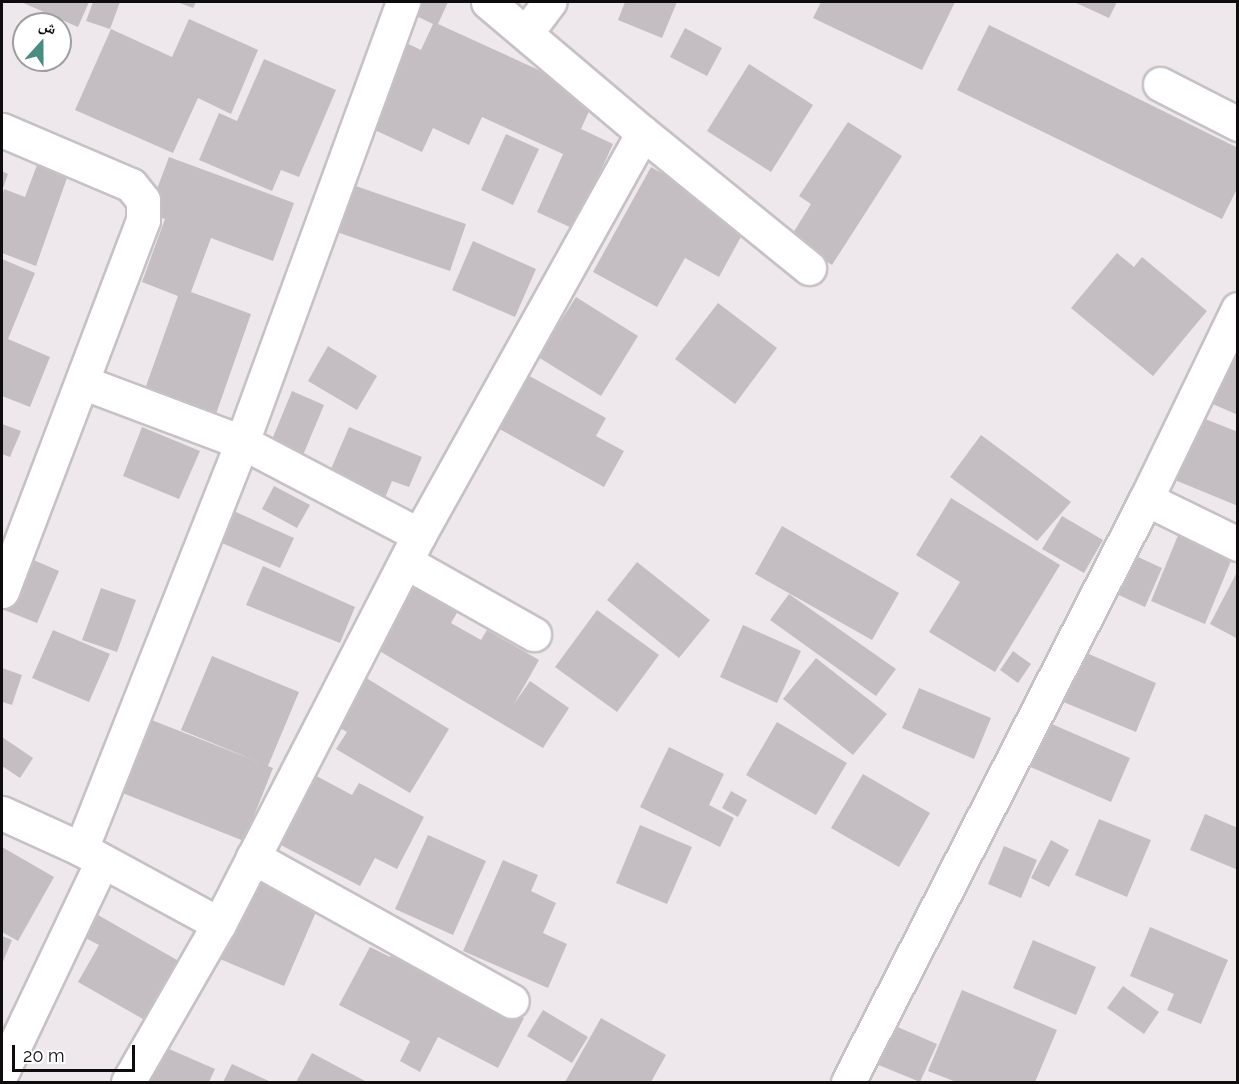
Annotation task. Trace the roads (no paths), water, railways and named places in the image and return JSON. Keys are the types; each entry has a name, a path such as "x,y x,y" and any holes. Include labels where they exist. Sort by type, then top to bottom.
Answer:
{"street":[{"path":"2,1072 91,855 403,2"},
{"path":"488,2 643,133 809,268"},
{"path":"525,33 549,2"},
{"path":"1160,84 1238,124"},
{"path":"2,130 130,185 143,200 143,220 2,591"},
{"path":"128,1083 219,924 413,548 643,133"},
{"path":"848,1083 1146,499 1238,309"},
{"path":"82,381 243,442 413,548 534,634"},
{"path":"1146,499 1238,544"},
{"path":"2,813 91,855 219,924"},
{"path":"253,858 512,1001"}]}
